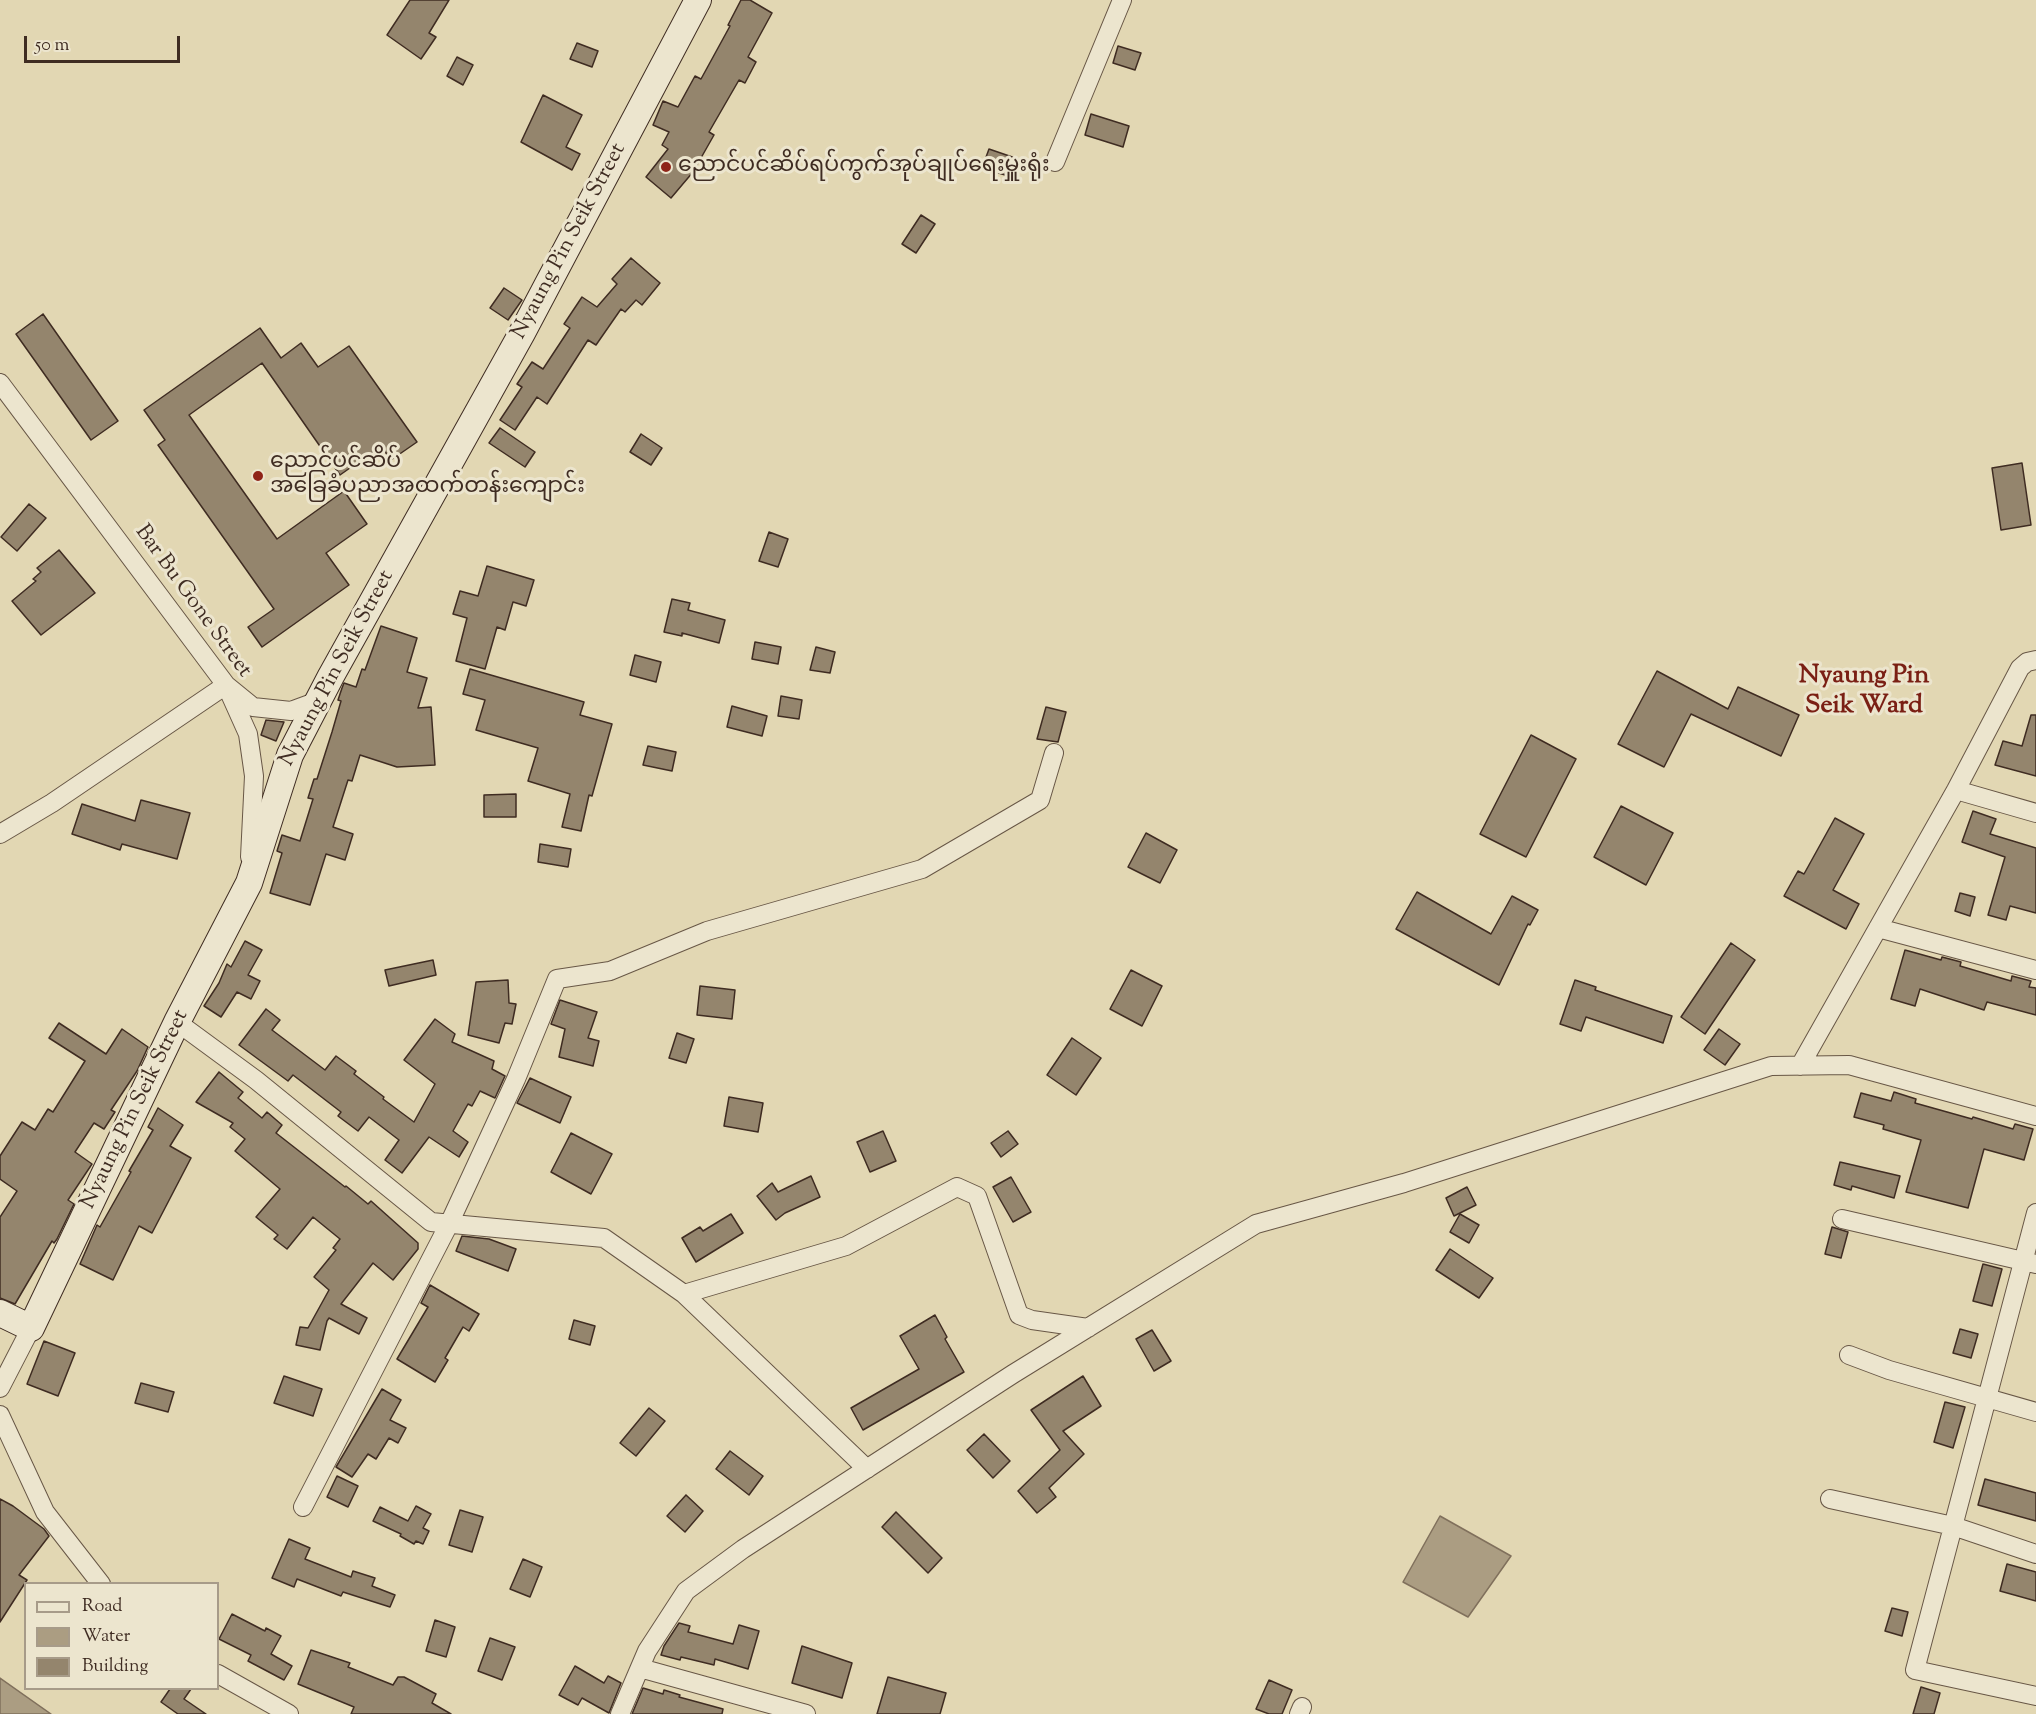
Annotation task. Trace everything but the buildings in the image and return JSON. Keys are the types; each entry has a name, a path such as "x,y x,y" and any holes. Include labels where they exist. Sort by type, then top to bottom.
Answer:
{"street":[{"name":"Nyaung Pin Seik Street","path":"0,1388 177,1022 249,883 290,755 522,333 698,0"},
{"path":"1055,162 1122,0"},
{"name":"Bar Bu Gone Street","path":"0,383 226,685 248,734 254,776 249,883"},
{"path":"1800,1066 1956,790 2020,668 2027,662 2036,660"},
{"path":"0,834 52,803 226,685 252,707 291,711 318,701"},
{"path":"303,1507 448,1224 516,1079 556,979 610,972 707,931 922,869 1040,800 1054,753"},
{"path":"1956,790 2036,813"},
{"path":"1878,928 2036,970"},
{"path":"177,1022 256,1080 431,1222 604,1238 684,1294 867,1469"},
{"path":"620,1714 647,1651 686,1591 743,1549 867,1469 1256,1224 1404,1184 1771,1066 1849,1065 2036,1116"},
{"path":"684,1294 846,1246 957,1187 977,1197 1019,1315 1032,1320 1088,1328"},
{"path":"2036,1213 2030,1262 1987,1399 1915,1670 2036,1696"},
{"path":"1842,1219 2030,1262"},
{"path":"0,1313 31,1328"},
{"path":"1850,1355 1889,1370 2036,1412"},
{"path":"0,1415 45,1512 99,1582"},
{"path":"1830,1499 1953,1526 2036,1554"},
{"path":"640,1668 806,1714"},
{"path":"219,1675 290,1714"}],"water":[{"path":"1440,1516 1511,1556 1468,1617 1403,1582"},
{"path":"0,1678 51,1714 0,1714"}],"place":[{"name":"ညောင်ပင်ဆိပ်ရပ်ကွက်အုပ်ချုပ်ရေးမှူးရုံး","path":"666,167"},
{"name":"ညောင်ပင်ဆိပ် အခြေခံပညာအထက်တန်းကျောင်း","path":"258,476"}],"district":[{"name":"Nyaung Pin Seik Ward","path":"1864,693"}]}
